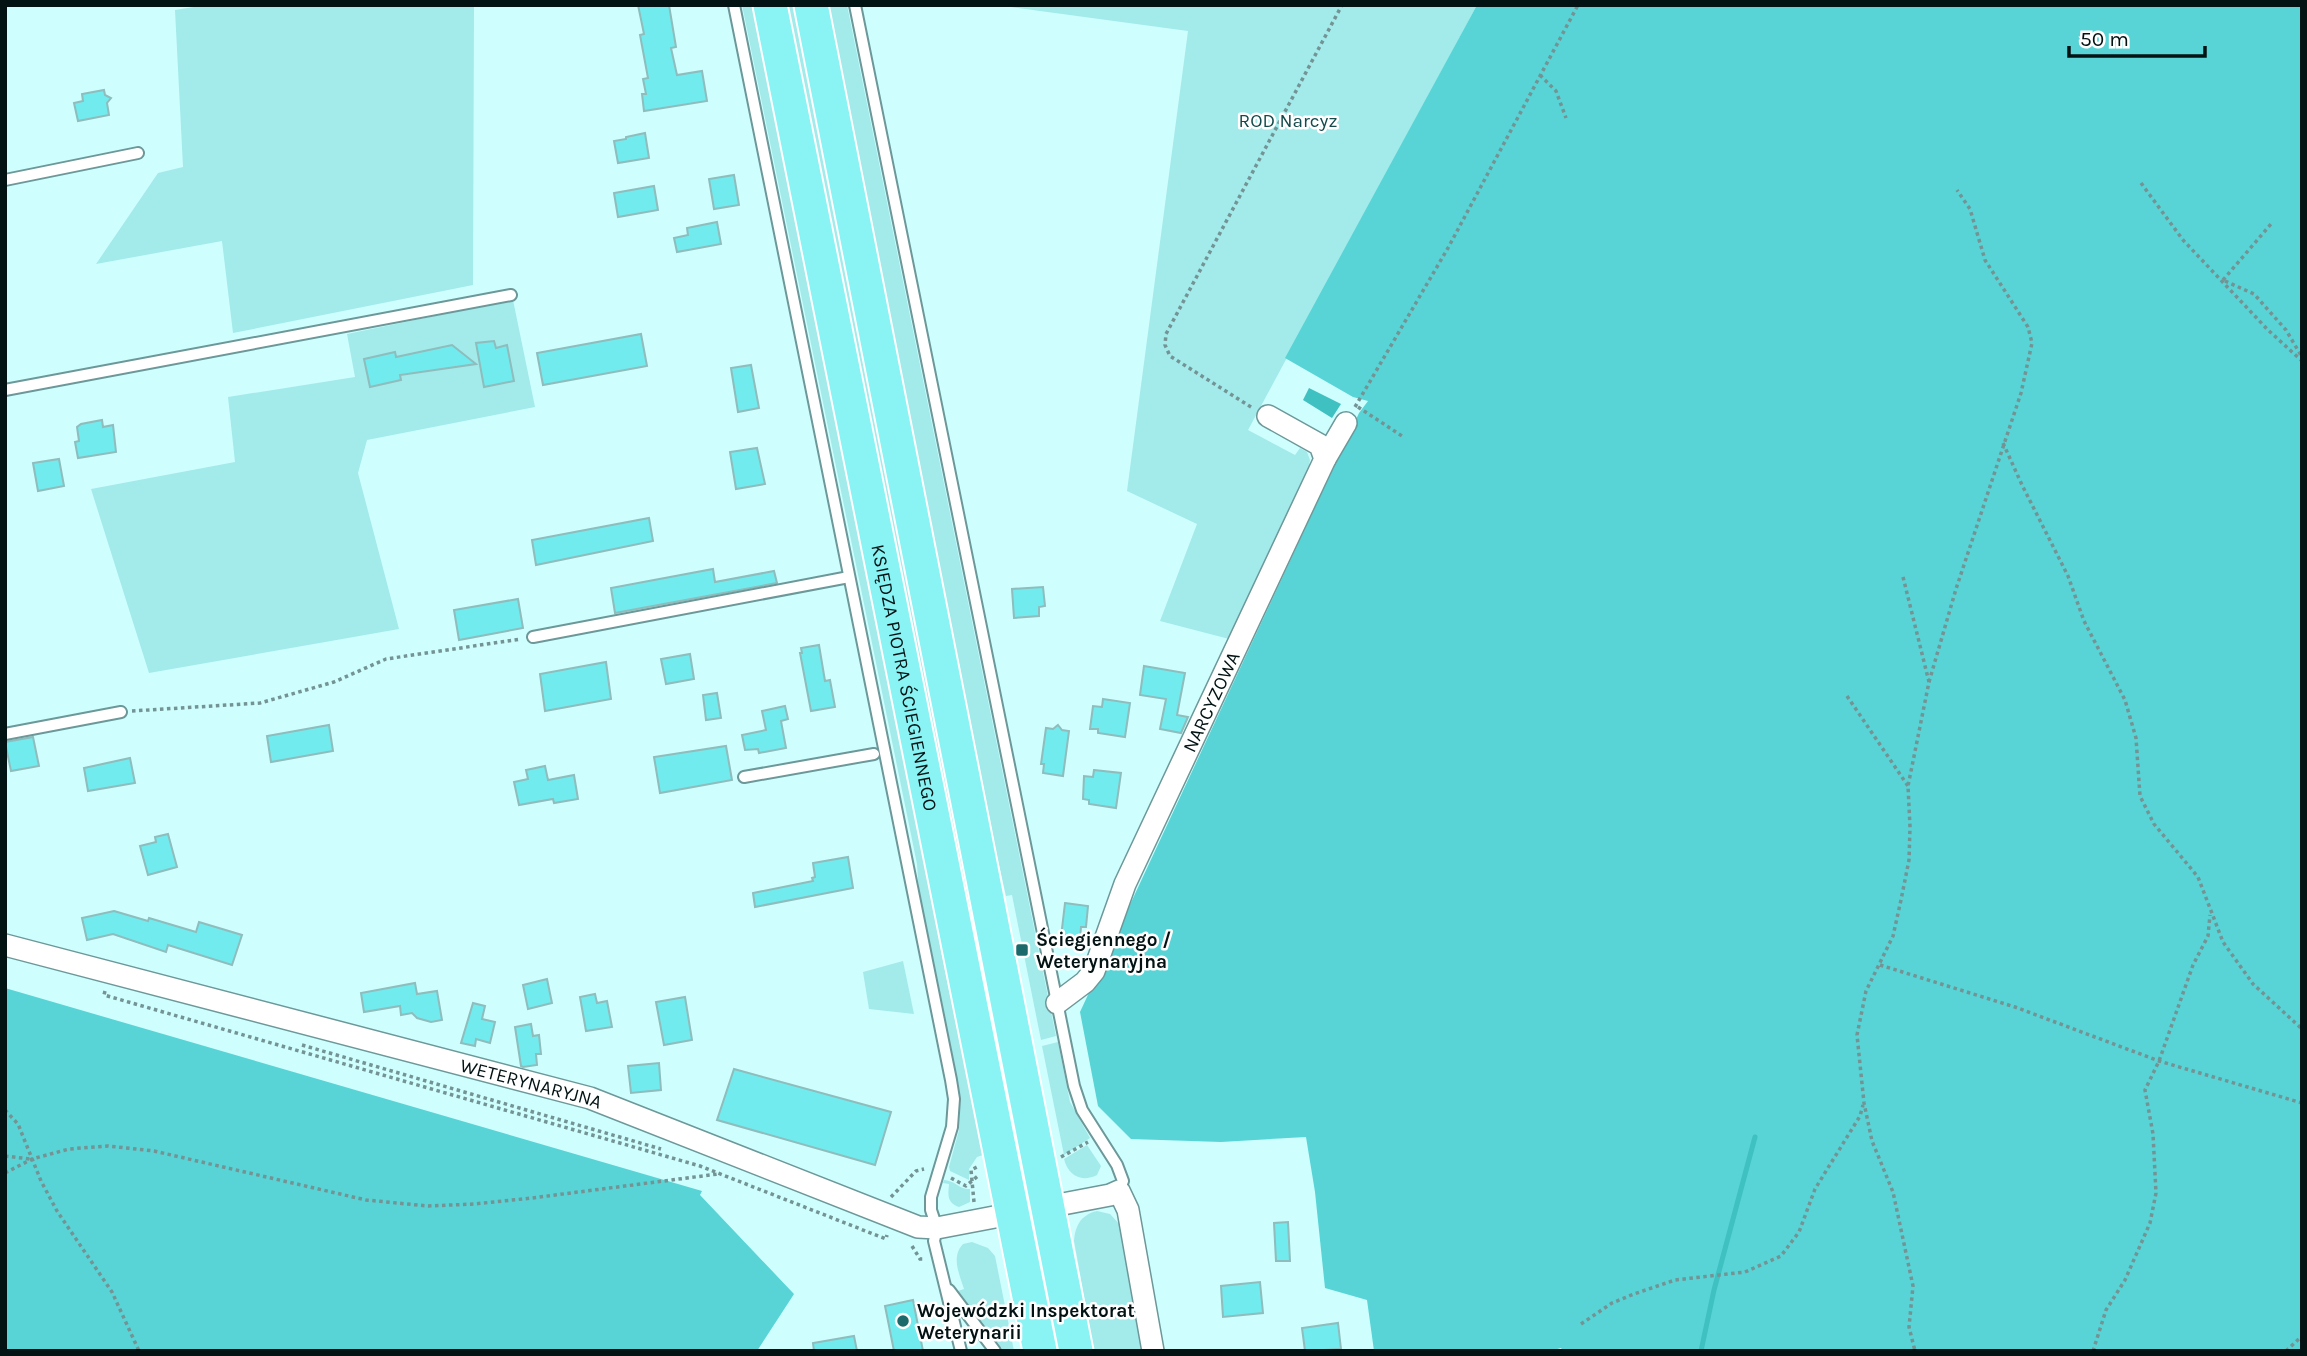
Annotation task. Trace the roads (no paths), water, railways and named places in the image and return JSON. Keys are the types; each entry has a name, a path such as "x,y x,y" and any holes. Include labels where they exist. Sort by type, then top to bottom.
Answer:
{"main road":[{"name":"KSIĘDZA PIOTRA ŚCIEGIENNEGO","path":"770,5 1040,1351"},
{"name":"KSIĘDZA PIOTRA ŚCIEGIENNEGO","path":"811,5 1076,1351"}],"street":[{"path":"1263,413 1320,445 1325,459"},
{"name":"NARCYZOWA","path":"1057,1003 1085,982 1094,971 1125,884 1325,459 1351,414"},
{"name":"WETERYNARYJNA","path":"5,944 590,1098 918,1227 937,1228 1110,1195 1118,1191"},
{"path":"1118,1191 1128,1210 1153,1351"}],"lane":[{"path":"734,5 954,1100 952,1128 931,1197 931,1210 937,1228 934,1241 961,1351"},
{"path":"855,5 1074,1086 1083,1110 1117,1166 1123,1181 1118,1191"},
{"path":"5,180 138,153"},
{"path":"5,390 511,295"},
{"path":"533,637 849,577"},
{"path":"5,734 121,712"},
{"path":"744,777 874,754"},
{"path":"945,1285 995,1351"}],"waterway":[{"path":"1701,1351 1714,1290 1755,1137"}],"place":[{"name":"Ściegiennego / Weterynaryjna","path":"1022,950"},
{"name":"Wojewódzki Inspektorat Weterynarii","path":"903,1321"}],"park label":[{"name":"ROD Narcyz","path":"1288,120"}]}
